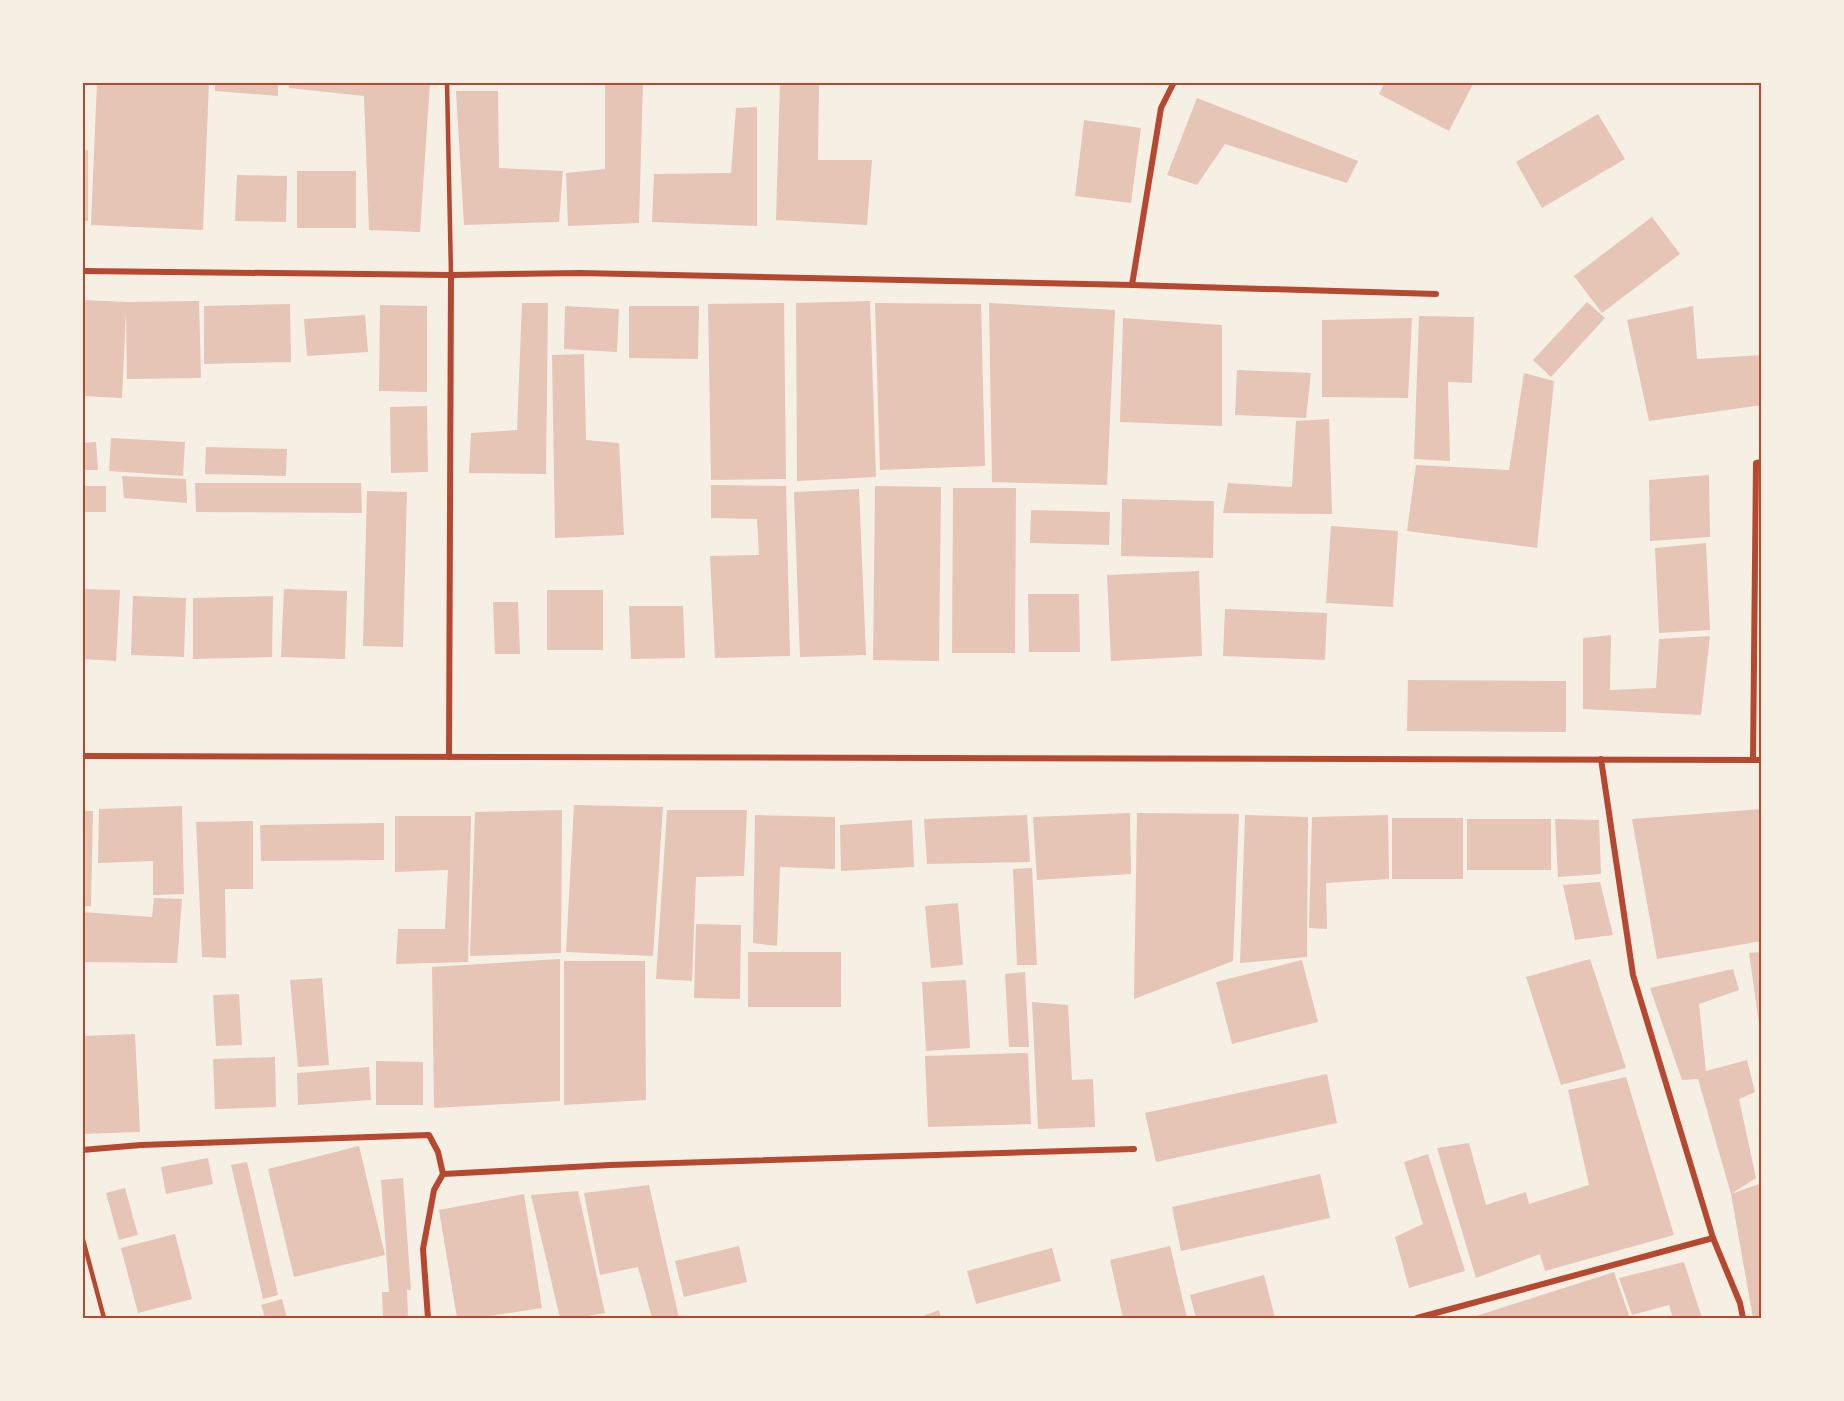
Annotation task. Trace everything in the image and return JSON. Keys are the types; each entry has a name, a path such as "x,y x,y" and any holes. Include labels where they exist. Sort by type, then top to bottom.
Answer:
{"street":[{"path":"1132,285 1161,108 1174,82"},
{"path":"82,271 451,275 580,273 1436,294"},
{"path":"448,757 451,275"},
{"path":"1753,760 1756,463 1761,462"},
{"path":"82,756 1761,760"},
{"path":"1601,759 1633,975 1713,1238 1740,1304 1743,1318"},
{"path":"82,1150 141,1145 429,1135 438,1152 443,1174 434,1190 423,1249 428,1318"},
{"path":"443,1174 609,1165 1134,1149"},
{"path":"1417,1318 1713,1238"}],"lane":[{"path":"447,82 451,275"},
{"path":"82,1236 104,1318"}],"building":[{"path":"97,82 209,82 203,230 91,225"},
{"path":"215,82 278,82 278,96 215,91"},
{"path":"288,82 430,82 420,232 369,230 364,96 289,88"},
{"path":"605,82 643,82 639,223 568,226 566,173 605,169"},
{"path":"780,82 819,82 818,160 872,160 867,225 776,220"},
{"path":"1385,82 1474,82 1449,131 1379,94"},
{"path":"456,91 498,91 499,168 563,171 559,222 464,225"},
{"path":"1197,98 1358,161 1347,183 1225,144 1197,185 1167,175"},
{"path":"757,107 757,226 652,222 654,174 731,173 736,108"},
{"path":"1598,114 1625,159 1542,208 1516,162"},
{"path":"1084,120 1141,128 1131,203 1075,196"},
{"path":"88,150 88,221 82,221 82,151"},
{"path":"297,171 356,171 356,228 297,228"},
{"path":"237,175 287,176 286,222 235,221"},
{"path":"1652,217 1680,254 1602,313 1574,276"},
{"path":"82,300 199,301 201,378 127,379 126,312 122,398 82,396"},
{"path":"870,301 876,477 797,481 796,303"},
{"path":"1587,302 1605,318 1551,377 1533,360"},
{"path":"522,303 548,303 546,474 469,473 471,433 517,430"},
{"path":"784,303 786,479 711,480 708,304"},
{"path":"875,303 981,304 985,466 880,470"},
{"path":"989,303 1115,310 1107,485 992,482"},
{"path":"290,304 291,362 204,364 204,306"},
{"path":"380,305 427,306 427,392 379,391"},
{"path":"565,306 619,309 617,352 564,349"},
{"path":"629,306 699,306 698,359 629,358"},
{"path":"1693,306 1697,359 1762,355 1762,405 1649,421 1627,320"},
{"path":"365,315 368,352 307,356 304,319"},
{"path":"1419,316 1474,317 1472,383 1448,382 1450,461 1414,459"},
{"path":"1123,318 1222,325 1222,426 1120,422"},
{"path":"1412,318 1408,398 1322,397 1322,320"},
{"path":"584,354 586,440 619,443 624,535 555,538 552,355"},
{"path":"1237,370 1311,373 1306,418 1235,415"},
{"path":"1524,373 1554,381 1537,548 1407,531 1416,465 1509,470"},
{"path":"427,406 428,472 391,473 390,407"},
{"path":"1329,419 1332,514 1223,513 1228,483 1292,487 1296,421"},
{"path":"111,438 185,442 183,476 109,471"},
{"path":"96,442 98,470 82,470 82,443"},
{"path":"206,447 287,449 286,476 205,474"},
{"path":"1709,475 1710,537 1650,541 1649,480"},
{"path":"122,476 186,479 187,503 124,498"},
{"path":"195,483 361,483 362,513 196,512"},
{"path":"711,485 786,486 790,656 715,658 710,556 759,555 757,519 711,518"},
{"path":"82,486 106,486 106,512 82,512"},
{"path":"875,486 941,487 939,661 873,660"},
{"path":"953,488 1016,488 1015,653 952,653"},
{"path":"859,489 866,655 800,657 794,492"},
{"path":"367,491 407,492 403,647 363,646"},
{"path":"1122,499 1214,501 1213,558 1121,556"},
{"path":"1031,510 1110,512 1109,545 1030,543"},
{"path":"1331,526 1398,531 1393,607 1326,603"},
{"path":"1706,543 1710,630 1659,633 1655,548"},
{"path":"1199,571 1202,656 1111,661 1107,575"},
{"path":"82,589 120,590 116,661 82,659"},
{"path":"284,589 347,591 345,659 281,657"},
{"path":"547,590 603,590 603,650 547,650"},
{"path":"1028,594 1079,594 1080,652 1029,652"},
{"path":"133,596 186,598 184,657 131,655"},
{"path":"273,596 272,657 193,659 193,598"},
{"path":"493,602 518,602 520,654 495,654"},
{"path":"629,606 683,606 685,658 631,659"},
{"path":"1225,609 1327,613 1325,660 1223,656"},
{"path":"1611,635 1610,690 1656,688 1659,639 1710,636 1701,715 1583,709 1583,638"},
{"path":"1408,680 1566,681 1566,732 1407,731"},
{"path":"574,805 663,807 653,956 566,952"},
{"path":"182,806 184,894 153,895 153,861 98,863 99,809"},
{"path":"1762,809 1762,941 1657,959 1632,819"},
{"path":"562,810 561,953 470,956 475,812"},
{"path":"667,810 747,810 744,876 696,877 692,981 656,979"},
{"path":"82,811 93,811 91,906 82,906"},
{"path":"1130,813 1131,874 1037,880 1033,817"},
{"path":"1137,813 1239,814 1233,961 1134,999"},
{"path":"755,815 835,817 835,869 780,867 777,946 753,943"},
{"path":"1027,815 1030,862 927,864 924,819"},
{"path":"1245,815 1308,817 1307,957 1240,963"},
{"path":"1388,815 1389,879 1326,883 1327,929 1309,928 1312,817"},
{"path":"395,816 471,816 468,962 396,964 398,929 445,929 448,870 395,872"},
{"path":"1392,818 1463,818 1463,879 1392,879"},
{"path":"1467,819 1551,819 1551,870 1467,870"},
{"path":"1555,819 1599,820 1601,874 1558,877"},
{"path":"912,820 914,867 841,871 840,825"},
{"path":"253,821 253,889 225,889 226,958 202,957 196,822"},
{"path":"384,823 384,860 261,861 260,825"},
{"path":"1032,868 1037,965 1017,965 1013,869"},
{"path":"1600,882 1613,935 1575,940 1563,885"},
{"path":"154,898 182,899 177,963 82,962 82,912 152,917"},
{"path":"958,903 963,965 931,968 925,906"},
{"path":"696,924 741,925 740,999 694,998"},
{"path":"748,952 841,952 841,1007 748,1007"},
{"path":"1762,952 1762,1030 1760,1030 1749,953"},
{"path":"560,959 560,1101 434,1108 432,967"},
{"path":"1590,959 1626,1068 1561,1085 1526,977"},
{"path":"1302,960 1318,1022 1232,1044 1216,982"},
{"path":"564,961 645,961 646,1100 564,1105"},
{"path":"1733,969 1739,990 1699,1004 1706,1071 1747,1060 1755,1092 1739,1099 1756,1178 1731,1194 1698,1079 1682,1080 1650,988"},
{"path":"1025,972 1029,1047 1009,1047 1005,974"},
{"path":"322,978 329,1065 298,1067 290,980"},
{"path":"966,980 970,1048 926,1051 922,982"},
{"path":"239,994 242,1045 216,1046 213,995"},
{"path":"1032,1002 1068,1005 1072,1080 1093,1079 1095,1127 1038,1129"},
{"path":"135,1034 140,1132 82,1134 82,1036"},
{"path":"1028,1053 1031,1124 928,1127 925,1056"},
{"path":"275,1057 276,1107 215,1109 213,1059"},
{"path":"376,1061 423,1062 423,1105 376,1105"},
{"path":"369,1067 371,1100 298,1105 297,1073"},
{"path":"1327,1074 1337,1123 1156,1162 1145,1113"},
{"path":"1626,1077 1674,1235 1545,1271 1540,1254 1476,1278 1437,1148 1469,1143 1486,1205 1526,1192 1529,1204 1589,1185 1568,1090"},
{"path":"359,1146 385,1255 294,1277 268,1169"},
{"path":"1428,1154 1465,1271 1409,1288 1395,1237 1423,1224 1404,1162"},
{"path":"208,1158 213,1184 166,1194 161,1167"},
{"path":"247,1162 278,1295 263,1299 231,1165"},
{"path":"1320,1174 1330,1218 1181,1251 1172,1207"},
{"path":"403,1178 411,1290 407,1290 408,1318 383,1318 382,1292 389,1292 381,1180"},
{"path":"1762,1183 1762,1318 1753,1318 1731,1194"},
{"path":"649,1185 679,1318 652,1318 638,1267 600,1275 584,1193"},
{"path":"125,1188 138,1235 119,1240 106,1193"},
{"path":"578,1191 605,1313 560,1318 531,1195"},
{"path":"524,1194 542,1308 476,1318 457,1318 439,1210"},
{"path":"175,1234 192,1299 138,1313 121,1248"},
{"path":"739,1246 747,1282 684,1297 675,1261"},
{"path":"1170,1246 1187,1318 1123,1318 1110,1260"},
{"path":"1052,1248 1061,1281 976,1304 967,1271"},
{"path":"1684,1262 1702,1318 1673,1318 1669,1305 1632,1315 1619,1278"},
{"path":"1614,1272 1630,1318 1470,1318"},
{"path":"1264,1275 1275,1318 1196,1318 1190,1295"},
{"path":"282,1299 287,1318 265,1318 261,1305"},
{"path":"939,1310 941,1318 918,1318"}]}
